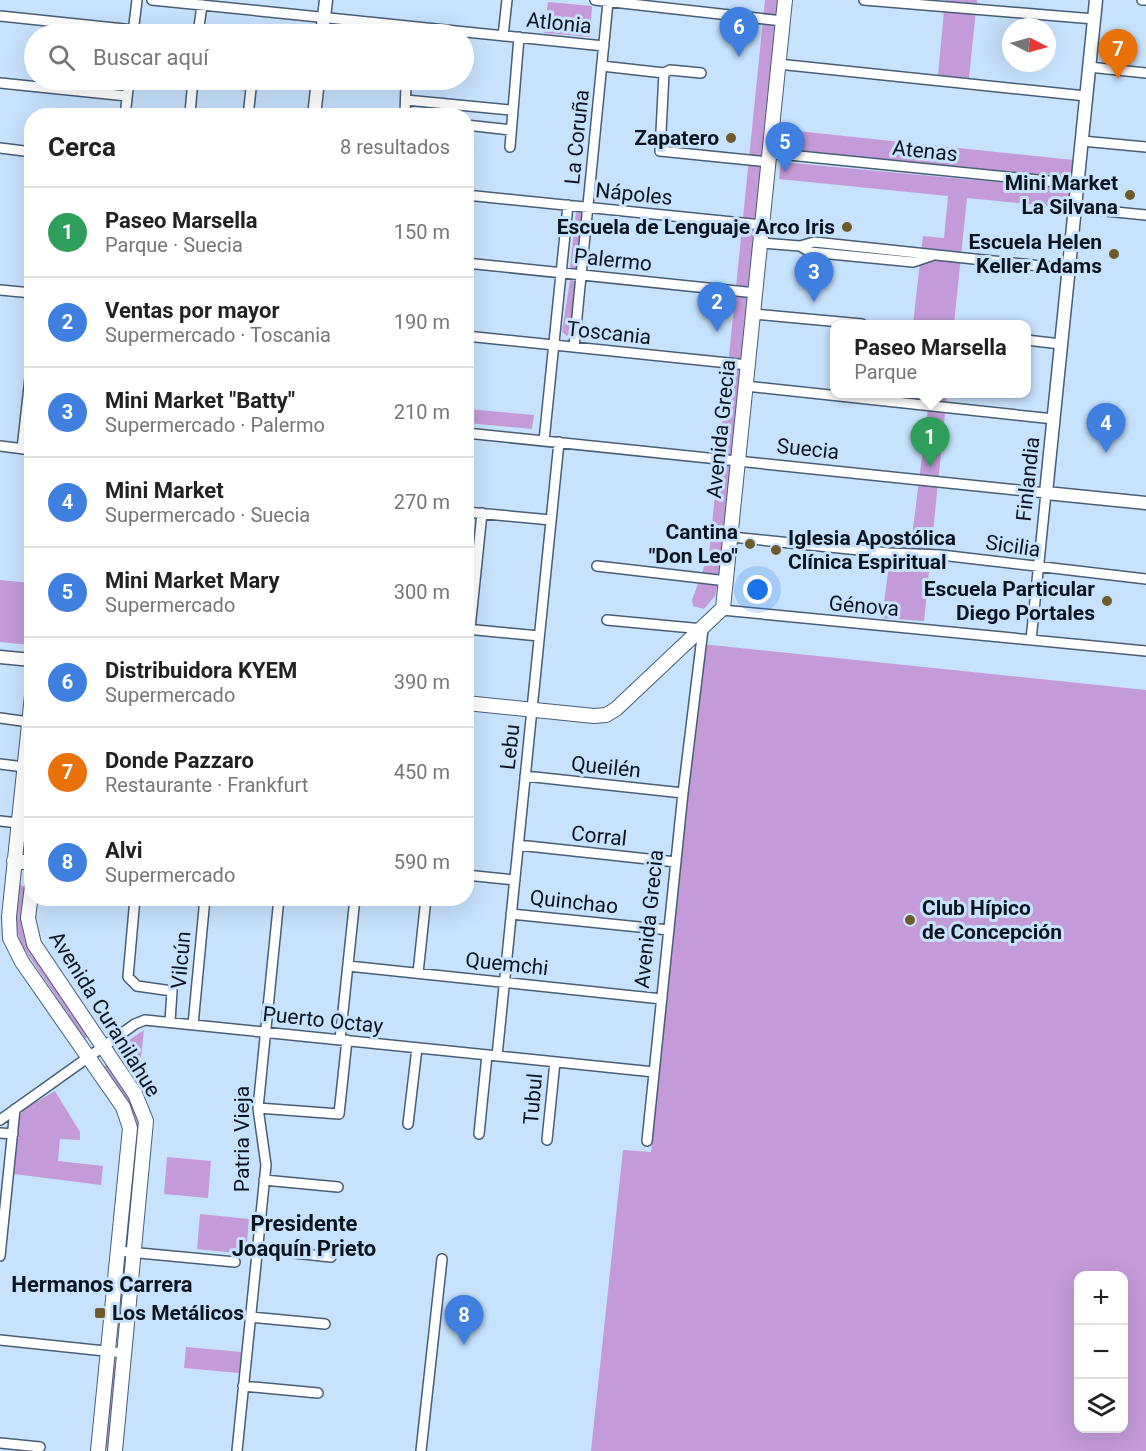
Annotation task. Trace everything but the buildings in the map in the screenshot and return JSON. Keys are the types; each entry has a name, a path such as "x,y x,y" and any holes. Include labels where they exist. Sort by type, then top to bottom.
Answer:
{"main road":[{"name":"Avenida Grecia","path":"722,610 727,581 785,0"},
{"path":"474,705 598,717 611,713 722,610"},
{"name":"Avenida Curanilahue","path":"24,767 9,925 12,943 123,1107 129,1123 98,1451"},
{"path":"14,861 24,862"},
{"name":"Avenida Curanilahue","path":"30,906 28,918 32,938 139,1101 146,1121 115,1451"}],"street":[{"path":"135,24 137,0"},
{"name":"Atlonia","path":"153,0 384,24"},
{"path":"249,11 250,0"},
{"path":"323,24 326,0"},
{"path":"503,36 507,0"},
{"path":"595,0 783,21"},
{"path":"864,0 1094,19"},
{"name":"Finlandia","path":"1031,640 1096,0"},
{"name":"La Coruña","path":"574,347 608,2"},
{"path":"199,24 202,5"},
{"path":"0,16 67,24"},
{"name":"Atlonia","path":"474,33 604,46"},
{"path":"510,147 511,110 519,37"},
{"path":"778,64 1086,96"},
{"path":"602,66 664,73 670,70 701,73"},
{"path":"1089,67 1146,73"},
{"name":"Atenas","path":"664,73 660,151 769,157 1077,184"},
{"path":"0,83 24,85"},
{"path":"68,90 127,96"},
{"path":"126,108 128,90"},
{"path":"190,108 192,90"},
{"path":"249,108 250,90"},
{"path":"315,108 317,90"},
{"path":"406,90 406,108"},
{"path":"406,100 511,110"},
{"path":"474,126 512,130"},
{"path":"1082,141 1146,147"},
{"path":"0,148 24,151"},
{"name":"Nápoles","path":"474,196 762,225"},
{"name":"La Coruña","path":"544,441 568,205"},
{"path":"1075,208 1146,215"},
{"path":"761,243 800,246 814,242 1069,269"},
{"name":"Palermo","path":"474,264 756,293"},
{"path":"0,290 24,292"},
{"path":"754,314 830,321"},
{"name":"Toscania","path":"474,337 748,365"},
{"path":"1031,341 1061,344"},
{"path":"746,387 830,396"},
{"path":"852,398 1054,419"},
{"name":"Suecia","path":"474,435 1146,502"},
{"name":"Lebu","path":"479,1134 504,982 559,442"},
{"path":"0,446 24,449"},
{"path":"474,512 551,520"},
{"path":"474,558 482,513"},
{"name":"Sicilia","path":"731,537 889,553 941,555 1146,579"},
{"path":"597,567 727,581"},
{"name":"Génova","path":"722,610 1146,651"},
{"path":"607,620 703,629"},
{"name":"Avenida Grecia","path":"647,1141 683,793 703,629"},
{"path":"474,630 539,636"},
{"path":"0,657 24,659"},
{"path":"0,718 24,721"},
{"path":"0,764 24,767"},
{"name":"Queilén","path":"525,776 683,793"},
{"path":"0,821 18,823"},
{"name":"Corral","path":"518,845 676,862"},
{"path":"474,876 515,880"},
{"path":"134,906 128,977 137,986 172,991 170,1022"},
{"name":"Vilcún","path":"193,1024 204,906"},
{"name":"Patria Vieja","path":"237,1451 264,1180 265,1148 258,1108 278,906"},
{"path":"258,1108 339,1114 354,906"},
{"path":"418,973 425,906"},
{"name":"Quinchao","path":"511,914 669,930"},
{"name":"Quemchi","path":"348,966 662,999"},
{"name":"Puerto Octay","path":"0,1119 138,1022 193,1024 654,1072"},
{"path":"408,1124 417,1048"},
{"name":"Tubul","path":"547,1140 555,1062"},
{"path":"0,1256 2,1212 15,1109"},
{"path":"0,1133 13,1134"},
{"path":"264,1180 338,1187"},
{"path":"257,1249 331,1257"},
{"path":"118,1251 235,1262"},
{"path":"421,1451 442,1259"},
{"path":"250,1317 325,1324"},
{"path":"0,1340 124,1353"},
{"path":"243,1386 318,1393"},
{"path":"0,1443 40,1447"}],"shaded area":[{"path":"765,0 778,0 722,563 715,596 704,609 693,606 692,600 709,554"},
{"path":"945,0 977,0 969,78 938,75"},
{"path":"548,2 592,6 590,37 544,33"},
{"path":"778,129 1074,160 1072,172 1063,177 785,149 777,144"},
{"path":"781,162 1072,189 1069,208 967,198 954,320 913,320 923,236 944,238 948,196 779,179"},
{"path":"580,212 584,215 576,270 570,268 576,213"},
{"path":"570,280 577,282 571,333 567,336 562,332"},
{"path":"917,398 947,398 924,621 882,618 893,534 912,537 929,400"},
{"path":"474,410 534,415 532,429 474,424"},
{"path":"0,580 24,582 24,644 0,642"},
{"name":"Club Hípico de Concepción","path":"702,644 1146,690 1146,1451 591,1451 623,1150 651,1152"},
{"path":"24,830 24,854 22,853"},
{"path":"20,885 24,887 21,921 25,941 89,1036 85,1039 20,943 15,920"},
{"path":"144,1030 140,1067 123,1044"},
{"path":"106,1062 135,1105 140,1118 127,1237 136,1120 129,1104 104,1068"},
{"path":"55,1091 80,1132 80,1140 60,1139 58,1161 103,1166 101,1185 14,1174 19,1117 24,1109"},
{"path":"167,1157 211,1161 208,1198 164,1194"},
{"path":"200,1214 249,1219 246,1254 197,1249"},
{"path":"186,1347 241,1352 239,1373 184,1368"},
{"path":"114,1365 118,1368 108,1450 105,1447"}],"place":[{"name":"Distribuidora KYEM","path":"739,57"},
{"name":"Donde Pazzaro","path":"1118,79"},
{"name":"Zapatero","path":"731,138"},
{"name":"Mini Market Mary","path":"785,172"},
{"name":"Mini Market La Silvana","path":"1130,195"},
{"name":"Escuela de Lenguaje Arco Iris","path":"847,227"},
{"name":"Escuela Helen Keller Adams","path":"1114,254"},
{"name":"Mini Market \"Batty\"","path":"814,302"},
{"name":"Ventas por mayor","path":"717,332"},
{"name":"Mini Market","path":"1106,453"},
{"name":"Paseo Marsella","path":"930,467"},
{"name":"Cantina \"Don Leo\"","path":"750,544"},
{"name":"Iglesia Apostólica Clínica Espiritual","path":"776,550"},
{"name":"Escuela Particular Diego Portales","path":"1107,601"},
{"name":"Club Hípico de Concepción","path":"910,920"},
{"name":"Los Metálicos","path":"100,1313"},
{"name":"Alvi","path":"464,1345"}],"district":[{"name":"Presidente Joaquín Prieto","path":"304,1236"},
{"name":"Hermanos Carrera","path":"102,1284"}]}
